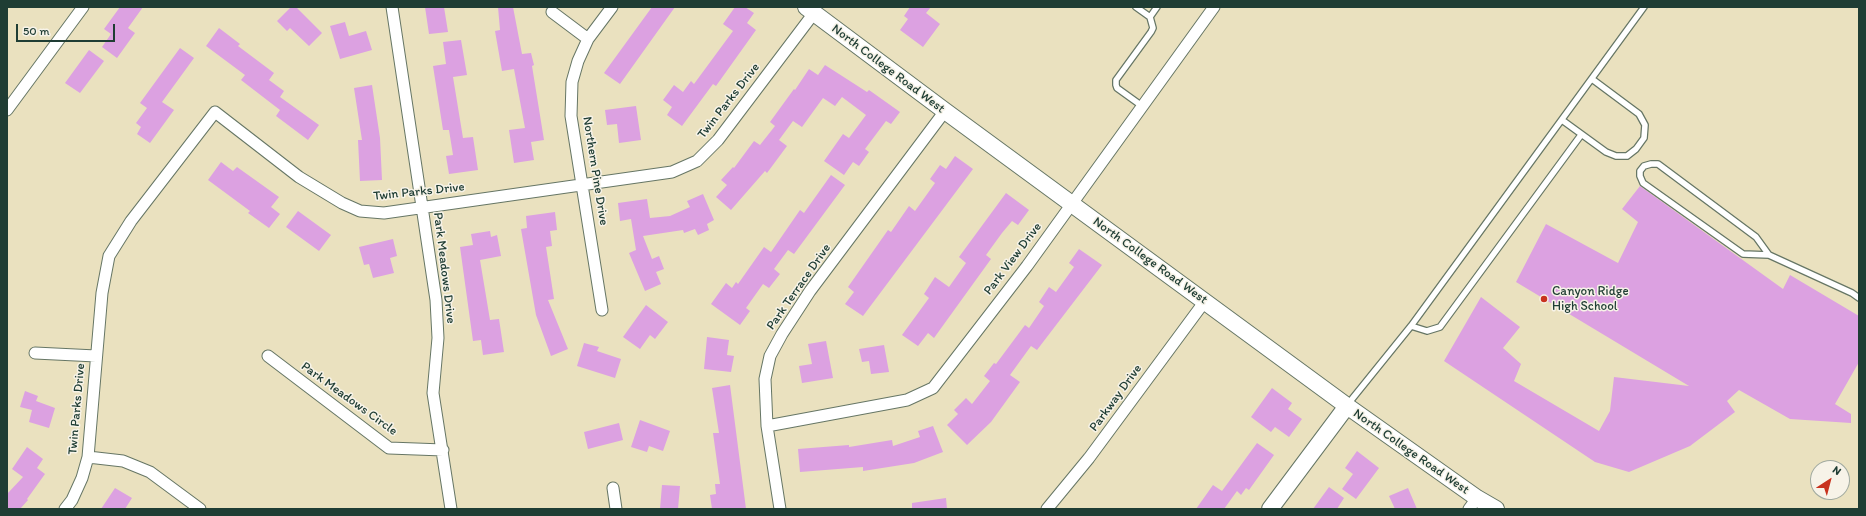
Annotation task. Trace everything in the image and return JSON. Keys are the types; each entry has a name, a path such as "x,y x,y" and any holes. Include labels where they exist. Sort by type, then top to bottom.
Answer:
{"street":[{"path":"7,110 83,7"},
{"name":"Park Meadows Drive","path":"392,7 436,300 438,338 432,393 443,450 451,509"},
{"name":"Northern Pine Drive","path":"602,310 571,116 572,82 578,61 588,39 612,7"},
{"name":"Park View Drive","path":"768,426 907,400 934,388 1072,204 1214,7"},
{"name":"Twin Parks Drive","path":"65,509 72,500 82,478 88,457 102,293 109,256 131,221 214,112 299,177 360,211 384,213 672,172 697,161 718,140 810,10"},
{"name":"North College Road West","path":"810,10 944,111 1347,406 1473,504 1496,509"},
{"path":"552,12 588,39"},
{"name":"Park Terrace Drive","path":"780,509 768,426 765,379 770,356 782,334 810,291 944,111"},
{"name":"Parkway Drive","path":"1047,509 1089,458 1205,301"},
{"name":"Twin Parks Drive","path":"36,353 96,356"},
{"name":"Park Meadows Circle","path":"268,356 388,448 443,450"},
{"path":"1270,509 1347,406"},
{"path":"88,457 123,461 150,472 200,509"},
{"path":"613,488 616,509"}],"lane":[{"path":"1136,7 1150,17 1153,28 1116,80 1116,85 1117,88 1142,106"},
{"path":"1150,17 1157,7"},
{"path":"1347,406 1411,326 1644,7"},
{"path":"1562,120 1606,152 1616,156 1626,156 1636,149 1644,138 1645,125 1639,114 1592,80"},
{"path":"1411,326 1427,331 1440,327 1581,135"},
{"path":"1770,255 1756,237 1658,164 1644,166 1640,171 1640,176 1643,182 1743,254 1770,255 1852,293 1859,298"}],"building":[{"path":"120,7 143,7 128,28 135,33 117,58 102,47 111,34 104,29"},
{"path":"291,7 296,7 322,33 309,46 290,28 287,31 277,21"},
{"path":"425,7 444,7 448,32 429,34"},
{"path":"498,7 513,7 522,54 531,53 534,65 532,66 544,140 531,142 534,160 514,163 509,130 525,128 514,69 502,71 495,31 500,30"},
{"path":"652,7 675,7 620,84 604,73"},
{"path":"735,7 745,7 754,13 747,23 756,30 716,86 713,84 682,126 667,115 672,107 663,100 674,85 683,92 691,81 694,84 733,31 723,24"},
{"path":"910,7 931,7 926,13 940,24 923,47 900,30 908,19 904,16"},
{"path":"345,22 349,36 366,31 372,50 340,59 330,26"},
{"path":"219,28 240,44 238,46 274,73 269,80 284,91 280,97 319,125 308,140 276,116 280,110 241,80 245,75 206,46"},
{"path":"461,40 467,75 453,77 463,138 473,137 478,170 449,174 446,156 453,155 449,130 443,130 433,66 446,64 443,42"},
{"path":"180,48 194,58 162,102 174,110 150,143 137,134 141,127 136,123 147,108 140,103"},
{"path":"89,50 104,61 80,93 65,83"},
{"path":"825,65 867,92 869,90 900,112 891,124 886,121 865,149 869,152 859,166 853,162 844,175 824,161 843,134 849,138 866,115 842,97 835,106 823,98 802,127 793,121 779,140 787,146 767,173 765,171 731,210 716,197 727,185 721,180 733,167 734,168 754,141 760,145 775,126 770,122 809,69 818,75"},
{"path":"372,85 380,138 382,180 360,181 358,140 362,140 354,88"},
{"path":"636,106 641,140 619,143 617,124 607,125 605,110"},
{"path":"955,156 973,169 863,316 845,304 854,292 848,287 888,230 891,232 909,206 915,211 935,183 930,179 940,165 946,169"},
{"path":"221,162 233,171 237,167 279,197 271,207 280,214 269,228 248,213 250,211 208,180"},
{"path":"831,175 845,185 794,254 788,250 774,269 780,274 769,288 763,284 746,308 750,311 740,325 711,304 726,283 732,288 736,282 738,284 764,247 771,252 800,210 804,213"},
{"path":"1640,186 1783,289 1790,275 1859,316 1859,362 1835,404 1851,414 1851,423 1790,419 1739,390 1727,401 1735,412 1690,446 1629,472 1595,462 1444,361 1481,297 1520,327 1503,348 1521,364 1514,381 1599,431 1610,411 1614,377 1689,386 1516,282 1546,224 1618,263 1638,222 1622,209"},
{"path":"1006,193 1029,210 1018,225 1012,221 1002,233 986,255 991,259 934,338 928,333 918,346 902,335 929,298 924,294 935,277 949,287 966,263 959,257"},
{"path":"703,194 714,220 707,224 709,230 698,235 695,229 684,233 683,230 643,236 652,259 659,256 664,269 656,272 661,284 645,291 629,253 636,250 631,219 620,221 618,203 647,199 650,218 670,216 690,207 687,201"},
{"path":"298,211 331,235 319,251 286,227"},
{"path":"555,212 557,230 550,231 552,246 546,247 554,299 548,300 568,349 551,356 536,315 521,229 527,228 526,216"},
{"path":"490,231 491,237 497,235 501,256 480,260 490,320 499,319 504,352 483,355 481,340 473,341 460,247 473,245 471,234"},
{"path":"393,239 397,256 390,258 394,273 373,278 369,264 364,265 359,247"},
{"path":"1079,249 1102,265 1037,350 1031,346 1010,375 1020,382 991,422 967,445 947,425 958,414 954,410 966,398 972,404 990,381 984,376 994,363 996,364 1025,325 1029,328 1044,306 1039,302 1049,287 1056,292 1074,267 1069,263"},
{"path":"646,305 668,322 655,339 650,335 640,349 623,337"},
{"path":"707,337 729,340 727,355 734,356 731,372 704,369"},
{"path":"826,341 833,378 802,383 799,366 812,364 808,344"},
{"path":"584,343 599,347 597,351 621,359 615,378 577,366"},
{"path":"884,345 889,372 871,374 869,361 862,362 859,349"},
{"path":"730,385 746,509 712,509 710,495 716,494 715,484 720,484 713,433 719,433 712,388"},
{"path":"1272,388 1292,403 1288,409 1302,419 1289,437 1275,427 1271,432 1251,417"},
{"path":"25,391 38,396 36,401 55,408 49,428 29,422 32,410 20,407"},
{"path":"640,420 670,431 663,451 649,446 647,452 631,447"},
{"path":"619,423 623,440 588,449 584,432"},
{"path":"933,426 943,452 914,463 863,471 863,467 800,472 798,449 849,445 849,447 892,440 893,446 920,437 918,431"},
{"path":"1257,443 1274,455 1249,490 1246,488 1241,495 1237,491 1224,509 1196,509 1213,485 1222,491"},
{"path":"27,447 43,459 37,468 45,474 27,499 28,500 20,509 7,509 7,494 23,477 12,469"},
{"path":"1357,451 1379,468 1356,499 1342,489 1353,474 1345,468"},
{"path":"662,485 680,486 678,509 660,509"},
{"path":"1329,487 1344,498 1337,509 1313,509"},
{"path":"115,488 132,498 125,509 101,509"},
{"path":"1408,488 1417,509 1395,509 1389,496"},
{"path":"946,498 947,509 912,509 912,503"}],"place":[{"name":"Canyon Ridge High School","path":"1544,299"}]}
